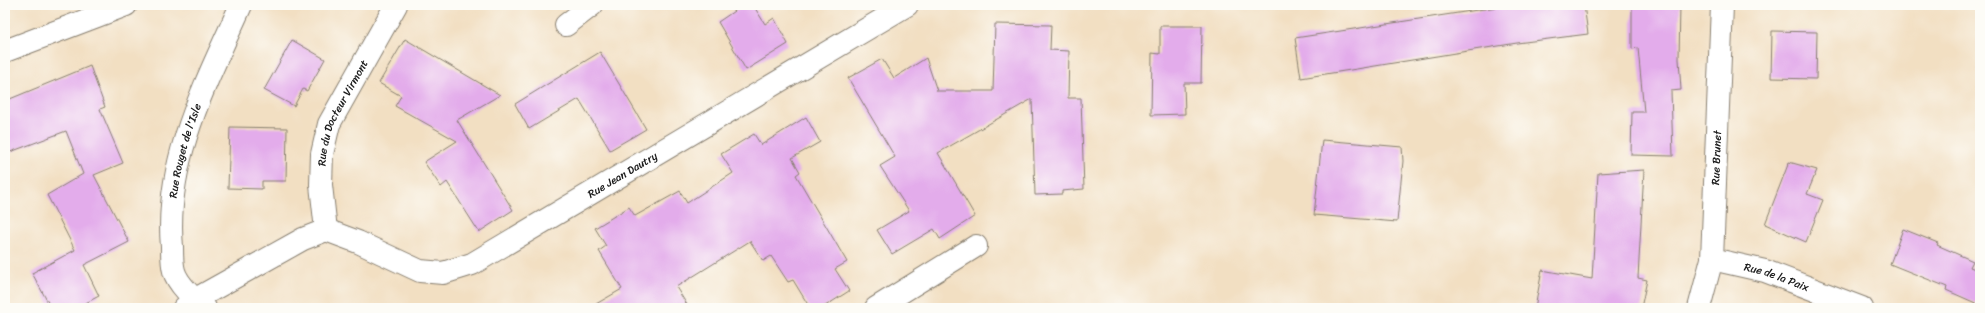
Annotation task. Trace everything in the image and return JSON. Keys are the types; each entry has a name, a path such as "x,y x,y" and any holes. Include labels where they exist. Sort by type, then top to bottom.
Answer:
{"street":[{"path":"5,51 126,5"},
{"name":"Rue Rouget de l'Isle","path":"194,305 174,272 170,227 174,181 190,123 241,5"},
{"name":"Rue du Docteur Virmont","path":"326,230 321,184 322,154 329,124 396,5"},
{"path":"566,25 592,5"},
{"name":"Rue Jean Dautry","path":"326,230 358,242 420,271 443,273 472,264 907,5"},
{"name":"Rue Brunet","path":"1699,308 1712,259 1722,5"},
{"path":"194,305 303,239 326,230"},
{"path":"876,308 976,246"},
{"name":"Rue de la Paix","path":"1712,259 1765,271 1862,308"}],"building":[{"path":"743,5 753,5 765,24 774,18 788,44 746,70 718,22"},
{"path":"1510,5 1584,5 1588,34 1517,43 1301,78 1295,38"},
{"path":"1632,5 1680,5 1679,59 1681,90 1671,91 1673,156 1631,155 1632,112 1644,112 1638,48 1632,49"},
{"path":"995,24 1051,25 1050,50 1069,51 1068,98 1081,98 1084,189 1062,191 1062,194 1035,195 1032,99 938,153 975,216 940,239 934,229 892,254 877,230 909,211 880,166 895,157 848,78 882,59 894,78 926,58 937,91 993,91"},
{"path":"1160,26 1202,26 1201,83 1184,83 1185,114 1151,115 1152,53 1160,54"},
{"path":"1772,31 1817,32 1816,79 1771,78"},
{"path":"405,39 500,95 457,120 513,210 479,232 447,182 441,187 424,162 457,141 395,106 401,96 379,83"},
{"path":"292,40 325,59 307,91 303,89 294,106 264,90"},
{"path":"600,52 646,129 610,150 579,99 529,129 515,104"},
{"path":"90,66 105,107 100,109 123,163 94,175 129,242 84,265 99,296 76,308 51,308 32,273 75,250 47,195 83,174 66,131 5,154 5,101"},
{"path":"806,117 820,142 792,158 800,172 796,175 847,262 835,269 849,291 822,308 810,308 793,280 788,282 771,256 763,261 750,241 676,287 689,308 589,308 622,289 599,251 606,246 595,228 629,207 635,216 680,191 687,203 733,173 721,154 754,134 761,145"},
{"path":"230,127 287,128 286,181 262,181 262,189 228,188"},
{"path":"1322,140 1402,147 1403,161 1397,222 1314,215"},
{"path":"1789,162 1817,170 1807,194 1823,200 1806,242 1765,224"},
{"path":"1644,170 1638,278 1647,280 1641,308 1535,308 1542,270 1592,279 1598,173"},
{"path":"1903,229 1938,243 1937,245 1973,261 1970,267 1980,271 1980,305 1946,290 1947,287 1890,264"}]}
